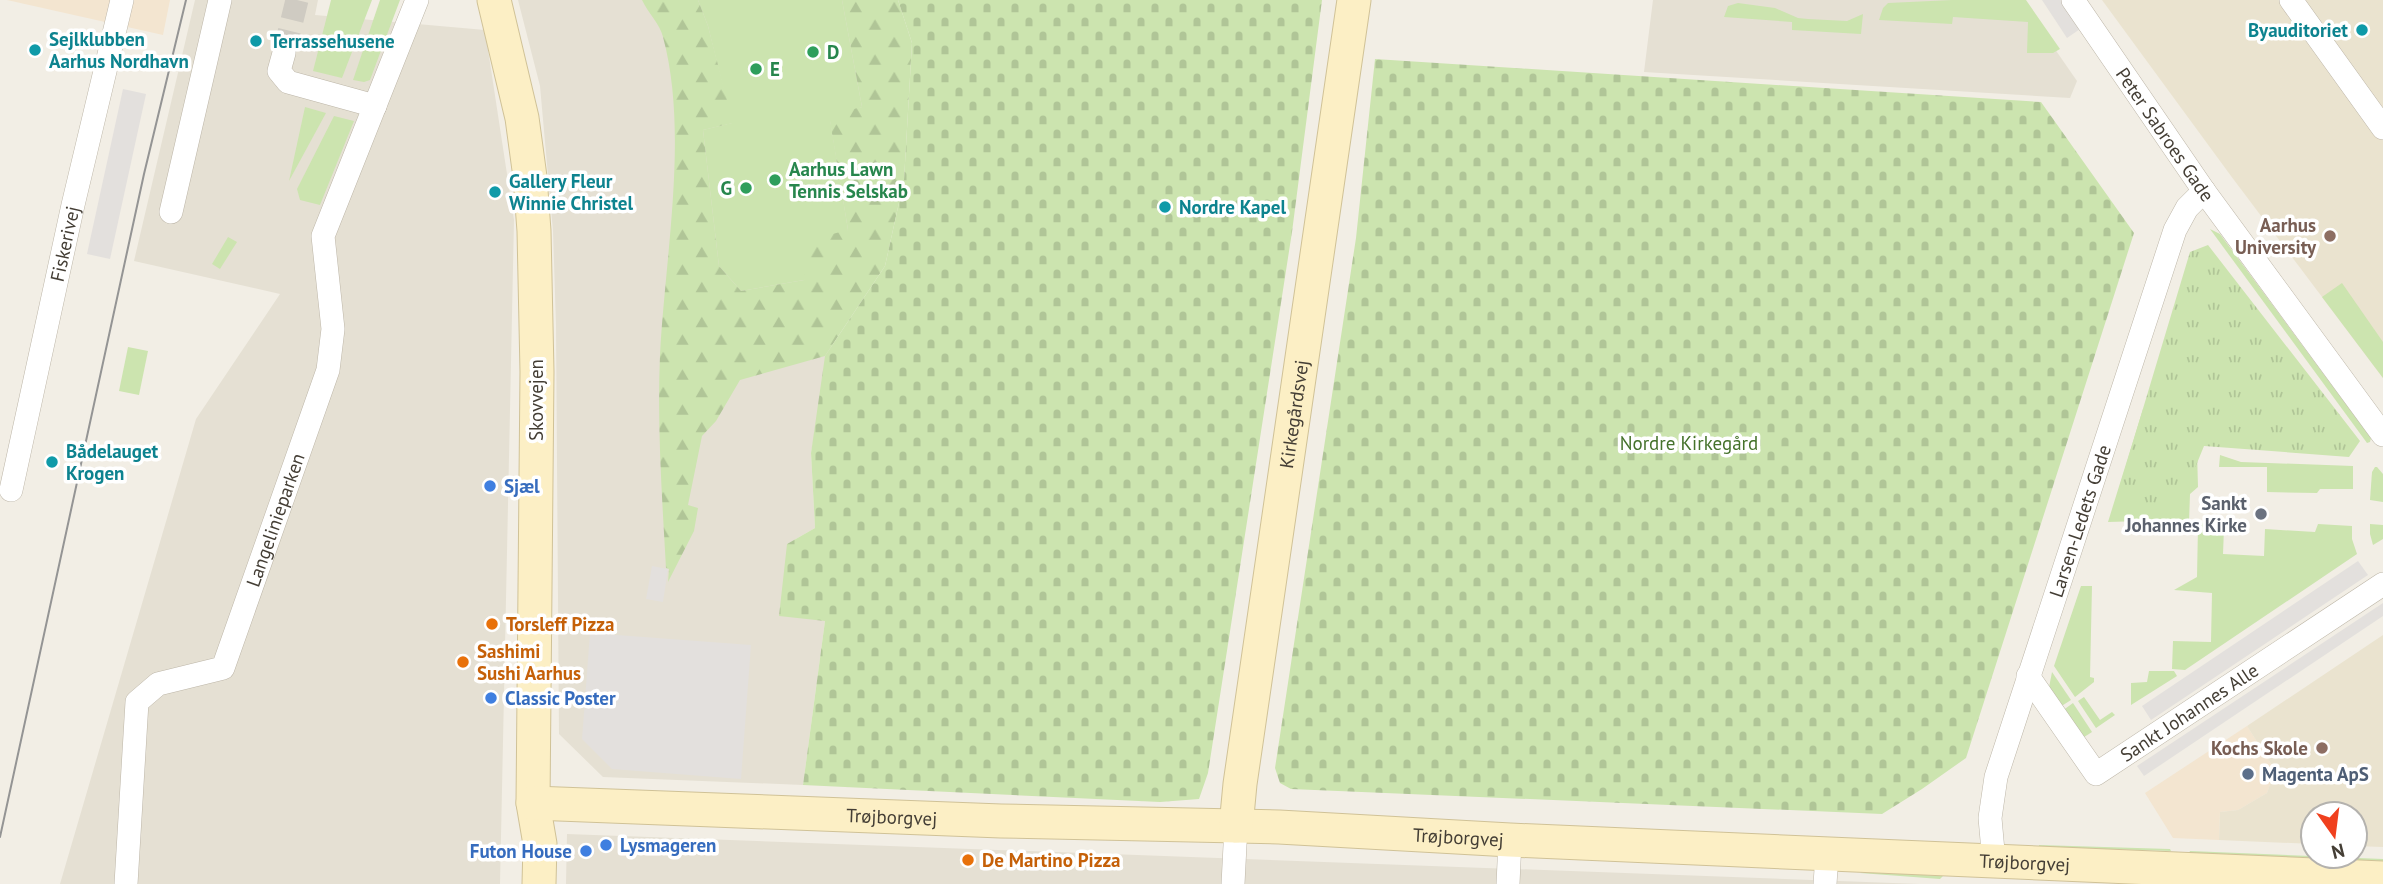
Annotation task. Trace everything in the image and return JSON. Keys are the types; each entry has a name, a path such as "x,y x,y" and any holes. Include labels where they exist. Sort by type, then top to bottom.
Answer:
{"street":[{"name":"Fiskerivej","path":"11,490 70,218 122,0"},
{"path":"171,212 220,0"},
{"name":"Langelinieparken","path":"126,884 137,702 158,684 223,668 328,370 333,329 323,236 364,103 417,0"},
{"name":"Skovvejen","path":"494,0 522,118 534,231 537,372 533,803"},
{"name":"Kirkegårdsvej","path":"1236,826 1354,0"},
{"name":"Peter Sabroes Gade","path":"2073,0 2204,191 2383,435"},
{"path":"2291,0 2383,128"},
{"path":"284,53 279,71 288,82 364,103"},
{"name":"Larsen-Ledets Gade","path":"1996,873 1990,818 1996,777 2175,230 2187,208 2204,191"},
{"name":"Sankt Johannes Alle","path":"2028,677 2096,775 2383,584"},
{"path":"521,884 521,844 533,803"},
{"path":"533,803 540,844 539,884"},
{"name":"Trøjborgvej","path":"533,803 1001,821 1236,826 1510,840 1826,869 2383,878"},
{"path":"1233,884 1236,826"},
{"path":"1508,884 1510,840"}],"shaded area":[{"path":"7,0 170,0 163,35"},
{"path":"195,0 318,0 315,15 485,30 514,220 500,884 60,884 196,419 280,294 134,261"},
{"path":"518,0 898,0 811,453 815,528 787,544 825,621 803,785 603,777 559,734 553,231 540,86"},
{"path":"1653,0 2021,0 2077,81 2070,98 1644,72"},
{"path":"2042,0 2062,0 2080,29 2067,38"},
{"name":"Aarhus University","path":"2102,0 2383,0 2383,378 2231,176"},
{"path":"123,89 146,94 110,259 87,254"},
{"path":"2358,561 2368,575 2151,720 2142,706"},
{"path":"652,566 668,569 663,602 646,599"},
{"path":"2383,603 2383,616 2144,776 2137,766"},
{"path":"590,633 751,645 741,779 612,769 582,739"},
{"name":"Kochs Skole","path":"2383,635 2383,847 2369,846 2369,800 2299,800 2299,843 2219,840 2220,812 2238,810 2267,793 2275,770 2247,726"},
{"path":"2247,726 2275,770 2267,793 2238,810 2220,812 2219,840 2173,838 2145,793"},
{"path":"567,834 1920,884 566,884"}],"green space":[{"path":"331,0 372,0 342,78 313,71"},
{"path":"380,0 400,0 370,80 353,80"},
{"path":"642,0 698,0 708,26 733,123 703,130 719,266 741,291 804,280 809,240 848,230 829,115 862,107 842,0 898,0 912,43 904,180 885,266 825,356 740,380 716,421 702,436 688,505 698,508 694,531 668,582 660,461 659,382 673,195 674,113 671,74 663,37"},
{"name":"Aarhus Lawn Tennis Selskab","path":"698,0 842,0 862,107 830,119 848,230 804,280 741,291 719,266 703,130 732,123 708,26"},
{"path":"898,0 1322,0 1292,232 1208,773 1199,799 1160,802 803,785 825,621 779,616 787,544 815,528 811,453 825,356 885,266 904,180 912,43"},
{"path":"2026,0 2060,49 2053,53 2027,53 2028,22 1953,17 1952,24 1879,20 1888,3"},
{"path":"1738,3 1775,8 1798,18 1808,19 1847,21 1863,14 1861,34 1792,30 1792,22 1724,17 1728,6"},
{"name":"Nordre Kirkegård","path":"1375,59 2041,102 2134,233 1966,758 1882,814 1291,789 1280,783 1275,768 1356,238"},
{"path":"305,107 326,113 289,181"},
{"path":"334,116 354,121 320,205 300,200 297,189"},
{"path":"2210,229 2220,234 2371,438 2370,442 2367,443"},
{"path":"228,237 237,242 220,269 212,264"},
{"path":"2208,245 2360,441 2349,457 2204,446 2177,512 2112,512 2190,252"},
{"path":"2342,283 2383,342 2383,378 2322,297"},
{"path":"128,347 148,351 139,395 119,391"},
{"path":"2143,409 2197,452 2198,487 2190,494 2189,522 2217,523 2217,527 2224,528 2223,554 2264,556 2265,529 2315,532 2318,524 2352,526 2352,539 2357,554 2185,670 2172,669 2173,641 2211,642 2212,593 2174,590 2197,577 2198,526 2183,525 2176,520 2108,522"},
{"path":"2220,455 2241,462 2353,466 2353,489 2320,489 2317,493 2267,492 2267,467 2219,467"},
{"path":"2375,467 2383,474 2383,502 2370,500 2372,472"},
{"path":"2370,524 2383,525 2383,539 2373,545 2370,534"},
{"path":"2081,586 2092,586 2090,677 2094,678 2094,682 2075,697 2054,666"},
{"path":"2149,671 2174,671 2177,676 2131,705 2131,683 2147,682"},
{"path":"2052,672 2071,700 2060,707 2047,698"},
{"path":"2084,697 2100,720 2112,712 2115,715 2096,728 2078,701"},
{"path":"2073,703 2092,732 2081,739 2062,711"},
{"path":"2039,847 2170,849 2171,851"},
{"path":"2190,851 2299,858 2189,853"},
{"path":"1866,872 1943,876 1940,879 1860,873"}],"tunnel":[{"path":"284,53 297,0"}],"tram line":[{"path":"0,837 144,174 186,0"}],"place":[{"name":"Byauditoriet","path":"2362,30"},
{"name":"Terrassehusene","path":"256,41"},
{"name":"Sejlklubben Aarhus Nordhavn","path":"35,50"},
{"name":"D","path":"813,52"},
{"name":"E","path":"756,69"},
{"name":"Aarhus Lawn Tennis Selskab","path":"775,180"},
{"name":"G","path":"746,188"},
{"name":"Gallery Fleur Winnie Christel","path":"495,192"},
{"name":"Nordre Kapel","path":"1165,207"},
{"name":"Aarhus University","path":"2330,236"},
{"name":"Bådelauget Krogen","path":"52,462"},
{"name":"Sjæl","path":"490,486"},
{"name":"Sankt Johannes Kirke","path":"2261,514"},
{"name":"Torsleff Pizza","path":"492,624"},
{"name":"Sashimi Sushi Aarhus","path":"463,662"},
{"name":"Classic Poster","path":"491,698"},
{"name":"Kochs Skole","path":"2322,748"},
{"name":"Magenta ApS","path":"2248,774"},
{"name":"Lysmageren","path":"606,845"},
{"name":"Futon House","path":"586,851"},
{"name":"De Martino Pizza","path":"968,860"}]}
